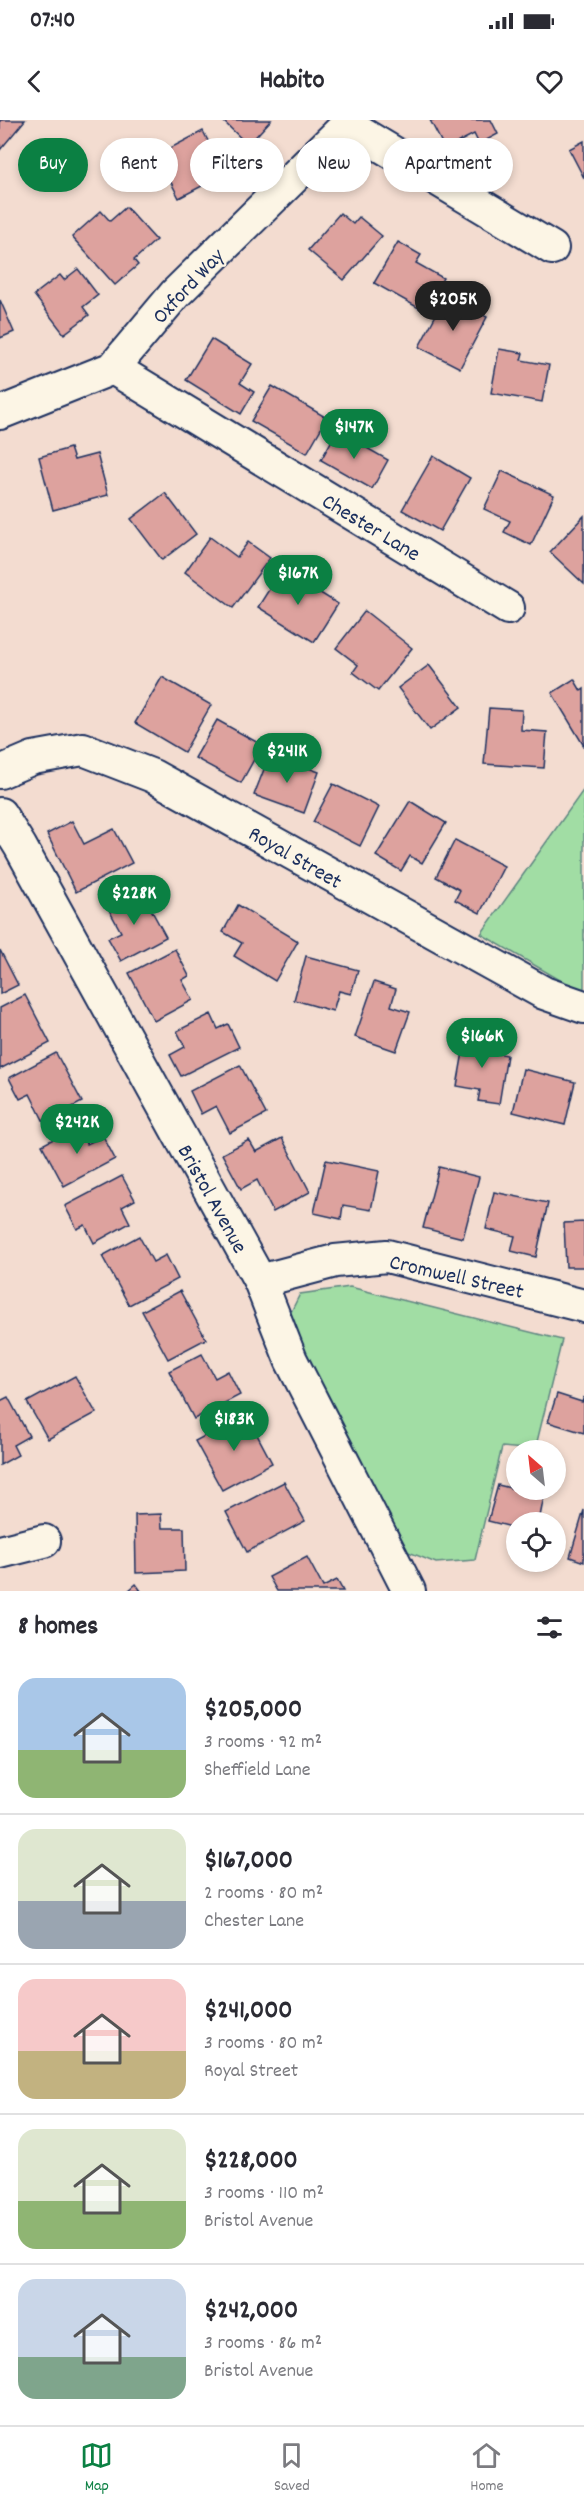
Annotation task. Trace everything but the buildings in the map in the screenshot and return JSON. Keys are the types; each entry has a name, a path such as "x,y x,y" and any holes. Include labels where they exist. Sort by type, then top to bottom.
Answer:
{"street":[{"path":"349,122 552,248"},
{"name":"Oxford Way","path":"0,413 113,369 175,294 349,122"},
{"name":"Chester Lane","path":"113,369 508,608"},
{"name":"Royal Street","path":"0,772 33,758 83,749 153,776 543,993 584,1007"},
{"name":"Bristol Avenue","path":"0,814 20,846 260,1281 291,1360 409,1591"},
{"name":"Cromwell Street","path":"260,1281 335,1261 387,1256 584,1306"},
{"path":"0,1552 44,1541"}],"green space":[{"path":"584,789 584,994 481,934"},
{"path":"350,1287 562,1340 537,1440 506,1440 506,1447 502,1447 475,1560 436,1563 406,1551 286,1322 300,1294"}]}
